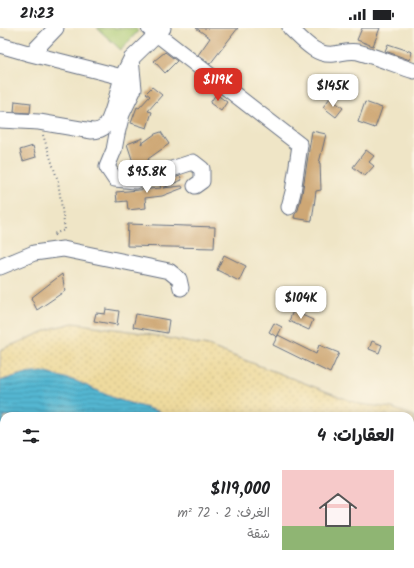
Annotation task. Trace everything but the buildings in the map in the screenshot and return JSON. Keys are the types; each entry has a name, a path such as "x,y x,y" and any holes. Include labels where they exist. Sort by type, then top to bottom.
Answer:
{"street":[{"path":"31,54 56,28"},
{"path":"290,28 309,46 320,52 334,54 342,52 358,52 414,71"},
{"path":"0,120 39,122 92,132 100,130 108,121 122,77 131,59 156,30 300,145 290,207"},
{"path":"0,45 122,77"},
{"path":"131,59 134,88 122,114 114,150 107,167 115,178 135,180 193,162 202,169 202,181 195,186"},
{"path":"0,267 34,253 62,249 169,271 179,279 181,288"}],"path":[{"path":"39,122 58,181 65,230 53,234 62,240 62,249"}],"green space":[{"path":"97,28 135,28 138,31 121,50"}],"sand":[{"path":"73,323 136,332 208,346 359,404 392,408 403,412 160,412 23,374 0,381 0,350 53,328"}],"water":[{"path":"43,372 76,381 116,399 160,412 0,412 0,381 23,374"}]}
